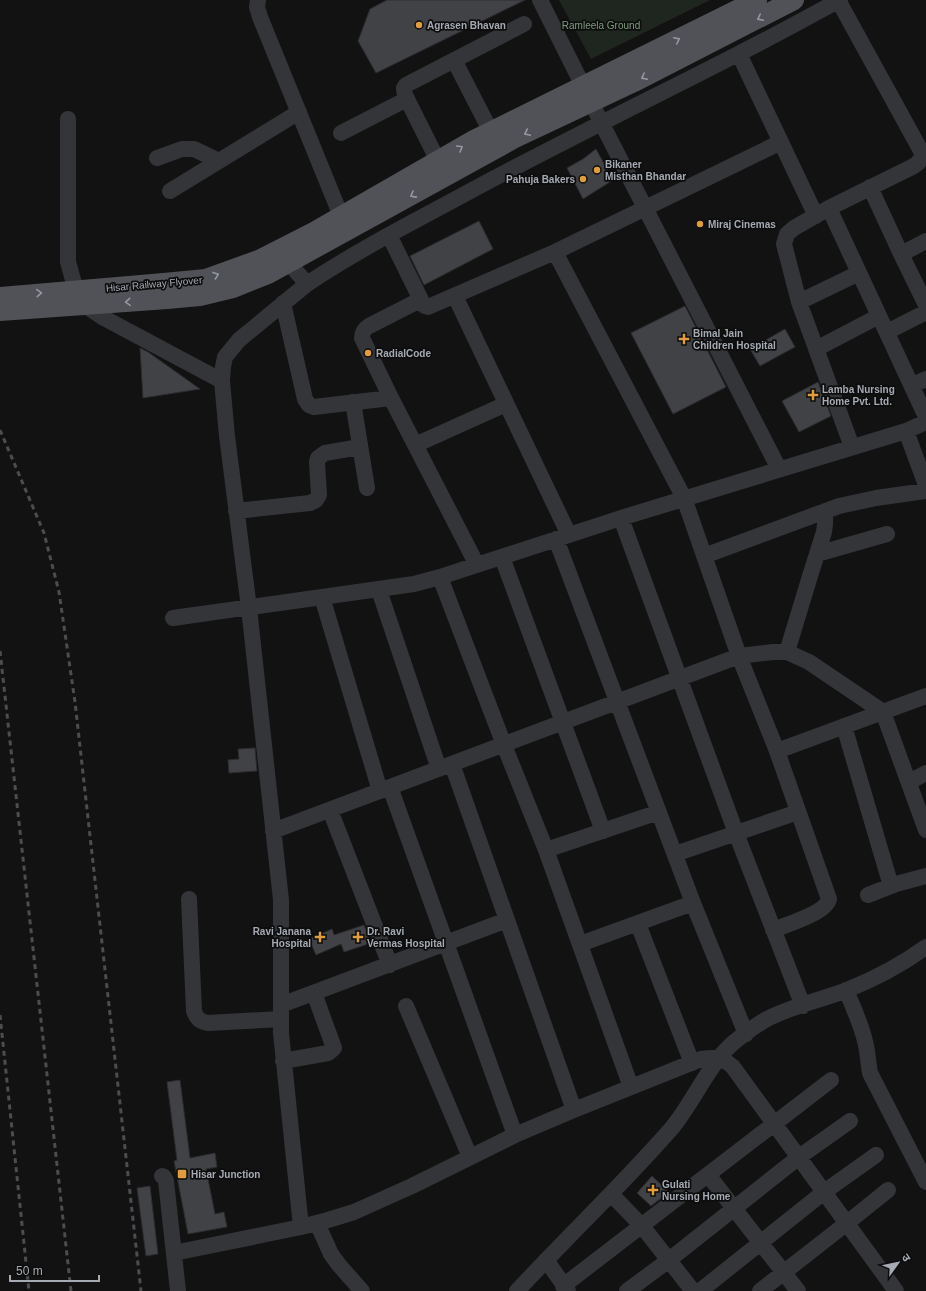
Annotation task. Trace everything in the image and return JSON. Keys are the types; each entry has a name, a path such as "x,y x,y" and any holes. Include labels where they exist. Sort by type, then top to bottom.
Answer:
{"main road":[{"path":"587,94 757,0"},
{"path":"587,94 634,82 794,0"},
{"name":"Hisar Railway Flyover","path":"0,311 166,291 206,279 261,259 314,232 491,132 587,94"},
{"name":"Hisar Railway Flyover","path":"0,296 166,291 200,296 233,288 268,274 289,263 515,138 587,94"}],"street":[{"path":"258,0 257,7 260,17 341,216"},
{"path":"540,0 779,469"},
{"path":"301,1227 280,1033 281,900 222,381 223,367 232,348 239,340 307,284 390,235 601,122 739,54 839,0 921,151 922,157 918,163 912,167 870,187 794,228 787,234 784,244 799,302 852,447"},
{"path":"438,161 406,99 404,88 406,85 524,24"},
{"path":"739,54 781,142 859,273 926,416"},
{"path":"454,60 491,132"},
{"path":"341,133 406,99"},
{"path":"170,191 299,112"},
{"path":"68,119 68,262 74,287 89,308 104,318 222,381"},
{"path":"390,235 420,300 425,306 428,307 555,252 781,142"},
{"path":"157,158 182,149 194,149 219,161"},
{"path":"870,187 926,305"},
{"path":"901,254 926,240"},
{"path":"555,252 684,498 739,656 777,751 829,899 829,902 811,914 773,930"},
{"path":"289,263 307,284"},
{"path":"799,302 859,273"},
{"path":"454,296 506,404 562,537 618,702 693,903 746,1034"},
{"path":"420,300 365,328 362,333 362,338 391,398 477,565"},
{"path":"283,303 306,402 314,407 391,398"},
{"path":"887,332 926,312"},
{"path":"816,349 879,316"},
{"path":"912,385 926,378"},
{"path":"353,402 367,488"},
{"path":"415,445 506,404"},
{"path":"173,618 414,584 440,577 684,498 906,430 926,422"},
{"path":"906,430 926,485"},
{"path":"236,511 310,503 316,500 319,495 318,458 325,453 360,447"},
{"path":"704,556 840,506 876,498 926,491"},
{"path":"787,652 824,532 825,511"},
{"path":"621,518 736,833 803,1006"},
{"path":"817,554 887,534"},
{"path":"502,557 602,831"},
{"path":"440,577 546,850 631,1087"},
{"path":"379,590 445,766 507,920 574,1110"},
{"path":"322,597 385,789 446,944 515,1136"},
{"path":"273,831 739,656 773,652 787,652 809,662 883,712 926,830"},
{"path":"777,751 926,696"},
{"path":"844,726 891,886"},
{"path":"908,782 926,773"},
{"path":"330,810 390,965"},
{"path":"546,850 659,812"},
{"path":"675,854 798,812"},
{"path":"868,894 926,876"},
{"path":"189,899 194,1011 196,1018 200,1021 208,1023 281,1012 314,993 507,920"},
{"path":"580,944 693,903"},
{"path":"638,924 692,1063"},
{"path":"517,1291 612,1194 672,1128 719,1058 733,1044 767,1019 846,990 890,971 926,947"},
{"path":"846,990 866,1044 867,1062 870,1073 923,1188"},
{"path":"284,1061 328,1053 334,1048 314,993"},
{"path":"406,1006 470,1157"},
{"path":"174,1254 301,1227 354,1212 412,1186 515,1136 574,1110 702,1059 719,1058 727,1061 734,1067 896,1291"},
{"path":"546,1260 566,1288 642,1226 709,1176 831,1080"},
{"path":"627,1291 669,1260 799,1157 850,1121"},
{"path":"700,1291 824,1192 876,1154"},
{"path":"162,1176 166,1181 178,1291"},
{"path":"709,1176 798,1291"},
{"path":"760,1291 888,1190"},
{"path":"612,1194 642,1226 692,1291"},
{"path":"317,1223 331,1254 362,1291"}],"green space":[{"name":"Ramleela Ground","path":"559,0 710,0 591,59"}],"building":[{"name":"Agrasen Bhavan","path":"387,0 525,0 376,73 358,41 370,9"},
{"path":"596,149 613,180 583,199 567,168 583,159"},
{"path":"479,221 493,249 424,285 410,256"},
{"path":"685,306 726,387 673,414 631,333"},
{"path":"785,329 795,347 760,366 750,349"},
{"path":"140,348 148,352 200,389 143,398"},
{"path":"818,382 831,416 799,432 782,401"},
{"path":"255,748 257,771 229,773 228,760 239,759 238,749"},
{"path":"364,925 371,943 344,952 341,944 316,955 309,939 332,929 334,935"},
{"path":"180,1080 190,1158 215,1153 217,1167 206,1169 215,1214 224,1212 227,1227 188,1234 174,1161 177,1160 167,1082"},
{"path":"652,1176 669,1192 651,1206 637,1193"},
{"path":"150,1186 158,1254 146,1256 137,1188"}],"railway":[{"path":"0,430 44,533 59,592 75,702 141,1291"},
{"path":"0,651 71,1291"},
{"path":"0,1015 29,1291"}],"place":[{"name":"Agrasen Bhavan","path":"419,25"},
{"name":"Bikaner Misthan Bhandar","path":"597,170"},
{"name":"Pahuja Bakers","path":"583,179"},
{"name":"Miraj Cinemas","path":"700,224"},
{"name":"Bimal Jain Children Hospital","path":"684,339"},
{"name":"RadialCode","path":"368,353"},
{"name":"Lamba Nursing Home Pvt. Ltd.","path":"813,395"},
{"name":"Ravi Janana Hospital","path":"320,937"},
{"name":"Dr. Ravi Vermas Hospital","path":"358,937"},
{"name":"Hisar Junction","path":"182,1174"},
{"name":"Gulati Nursing Home","path":"653,1190"}]}
